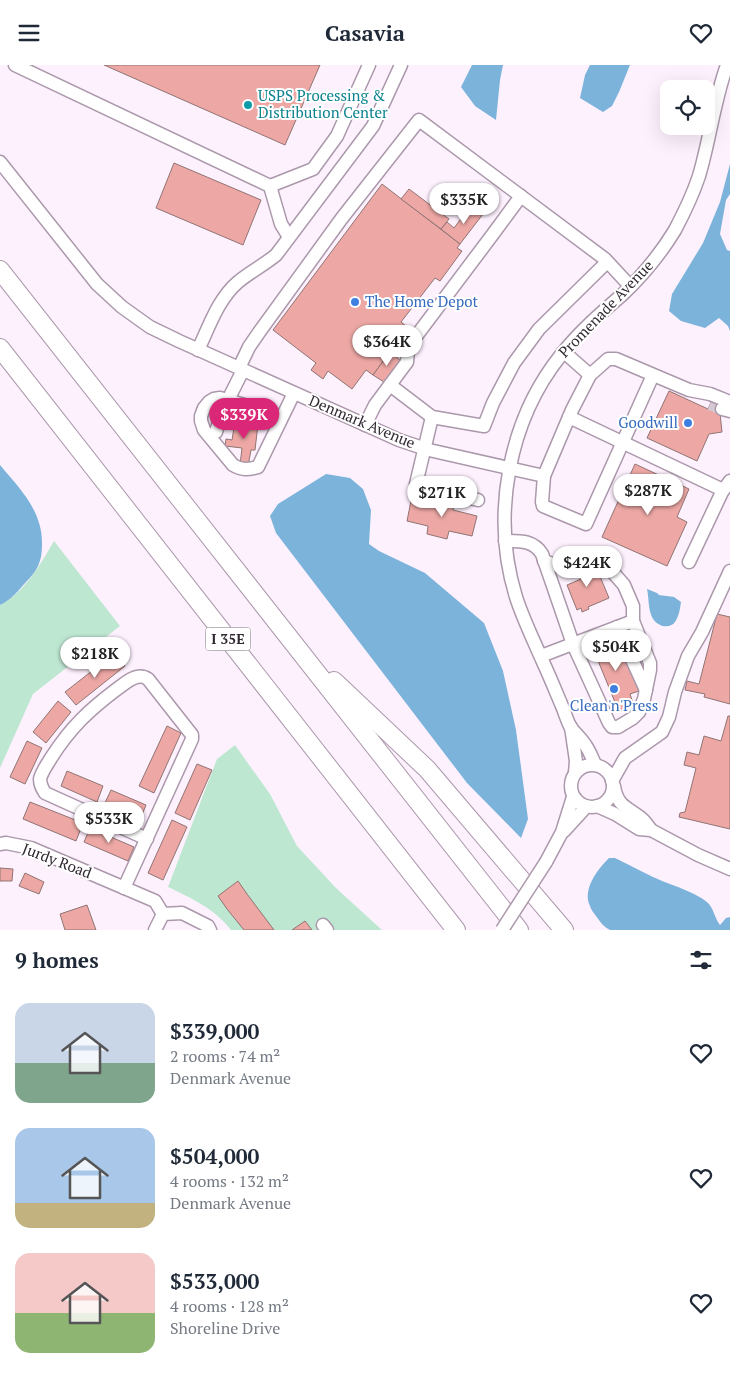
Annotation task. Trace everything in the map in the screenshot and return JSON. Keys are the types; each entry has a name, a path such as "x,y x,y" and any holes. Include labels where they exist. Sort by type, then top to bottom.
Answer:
{"highway":[{"path":"0,270 519,930"},
{"name":"I 35E","path":"0,348 456,930"},
{"path":"292,641 427,769 564,930"},
{"path":"449,841 530,930"}],"street":[{"path":"15,65 270,186 313,169 337,136 369,65"},
{"path":"198,350 223,298 238,282 276,255 373,126 401,65"},
{"name":"Promenade Avenue","path":"509,468 520,429 543,380 564,352 594,319 630,286 663,248 684,213 699,174 719,91 728,67"},
{"path":"216,432 222,412 249,347 342,218 420,120 608,262 630,286"},
{"name":"Denmark Avenue","path":"0,162 97,284 122,307 150,327 399,440 424,449 544,476"},
{"path":"270,186 278,216 289,237"},
{"path":"365,425 376,405 407,362 411,343 521,195"},
{"path":"390,385 432,417 484,426 493,403 514,363 536,333 608,262"},
{"path":"564,352 590,375"},
{"path":"653,375 586,524 543,506 544,476 569,417 590,375 608,359 616,359 689,390 710,394 723,407"},
{"path":"280,422 251,407 220,398 209,402 204,408 201,421 204,430 233,465 240,469 258,467 280,422 294,393"},
{"path":"702,393 707,402 723,407"},
{"path":"432,417 416,484 478,499"},
{"path":"569,417 726,486 689,562"},
{"path":"509,468 504,507 508,564 516,598 571,727 576,761 575,773"},
{"path":"506,541 529,542 539,550 573,644 609,723 612,727 618,727 639,712 650,670 650,663 633,621 633,606 624,585 610,569 601,567 565,568 544,561"},
{"path":"502,930 546,862 562,833 573,797 570,783 578,769 588,764 597,765 625,758 662,732 669,717 675,692 688,655 702,633 730,571"},
{"path":"541,656 633,621"},
{"path":"617,627 646,690"},
{"path":"124,888 147,839 192,739 192,735 148,679 137,677 97,704 82,718 60,745 43,771 40,781 45,793 147,839"},
{"path":"571,727 586,745 597,765 610,773 616,797 622,804 644,819 651,831"},
{"path":"562,833 591,807 600,806 610,799 613,784 625,758"},
{"path":"573,797 591,807 615,814 639,829 651,831 730,869"},
{"name":"Jurdy Road","path":"0,844 6,843 31,849 155,901 163,914"},
{"path":"156,930 163,914 182,913 208,927 210,930"}],"green space":[{"path":"54,541 120,626 33,694 0,768 0,605 9,600 24,585"},
{"path":"235,745 270,794 297,846 336,888 382,930 231,930 210,910 168,887 217,759"}],"water":[{"path":"472,65 503,65 496,120 475,106 461,87"},
{"path":"590,65 630,65 612,106 603,112 580,98 585,75"},
{"path":"730,164 730,194 726,200 720,234 727,250 730,251 730,331 728,326 719,318 705,328 681,321 669,311 672,294 703,243 720,202"},
{"path":"0,465 29,501 34,511 39,522 42,551 40,561 33,574 8,601 0,605"},
{"path":"326,474 350,478 363,489 371,510 369,544 379,551 425,573 484,623 503,671 516,730 528,819 521,838 467,783 276,533 270,516 278,504"},
{"path":"647,589 659,595 674,597 681,602 675,622 669,626 656,623 650,611"},
{"path":"609,858 615,858 698,896 709,904 720,925 726,918 730,917 730,930 608,929 591,909 588,893 592,880"}],"building":[{"name":"USPS Processing & Distribution Center","path":"104,65 320,65 285,145"},
{"path":"174,163 261,200 243,245 156,208"},
{"name":"The Home Depot","path":"382,184 460,244 457,248 462,251 440,281 435,278 401,322 406,326 390,348 385,345 383,347 390,352 373,375 366,370 352,389 328,371 323,379 311,370 316,363 273,330"},
{"path":"409,189 449,219 441,229 401,199"},
{"path":"472,204 483,214 460,244 441,229 447,222 454,228"},
{"path":"390,352 400,360 384,382 373,375"},
{"name":"Goodwill","path":"669,391 708,409 712,400 723,406 720,413 722,432 709,434 697,461 647,438"},
{"path":"235,421 258,424 255,450 251,450 248,466 240,465 242,448 225,446 226,439 232,440"},
{"path":"635,464 689,489 677,517 687,522 667,566 602,537"},
{"path":"435,498 455,502 453,510 477,516 472,536 449,531 447,539 427,534 428,526 407,521 411,501 433,506"},
{"path":"586,559 593,576 599,574 609,598 588,607 589,609 582,612 581,608 577,610 567,585 581,579 575,563"},
{"path":"717,614 730,617 730,704 704,697 705,694 685,690 687,681 699,684"},
{"path":"616,636 639,691 630,694 634,706 619,712 592,646"},
{"path":"115,653 125,666 76,705 65,692"},
{"path":"58,701 71,712 46,743 33,732"},
{"path":"728,716 730,716 730,829 679,817 680,813 685,812 696,768 684,765 687,752 699,755 704,736 721,741"},
{"path":"167,726 181,733 154,793 139,786"},
{"path":"27,741 42,748 25,784 10,777"},
{"path":"197,764 212,770 190,820 175,813"},
{"path":"67,771 103,786 97,802 61,786"},
{"path":"111,790 146,805 140,820 104,805"},
{"path":"30,802 83,823 76,841 23,819"},
{"path":"172,820 187,827 163,880 148,873"},
{"path":"90,828 134,847 128,861 84,842"},
{"path":"0,868 13,869 12,881 0,881"},
{"path":"25,873 44,882 39,894 19,886"},
{"path":"238,881 274,930 244,930 227,909 218,896"},
{"path":"87,905 96,930 65,930 60,914"},
{"path":"305,921 312,930 292,930"}],"tunnel":[{"path":"710,404 722,409"}],"place":[{"name":"USPS Processing & Distribution Center","path":"248,105"},
{"name":"The Home Depot","path":"355,302"},
{"name":"Goodwill","path":"688,423"},
{"name":"Clean'n'Press","path":"614,689"}]}
